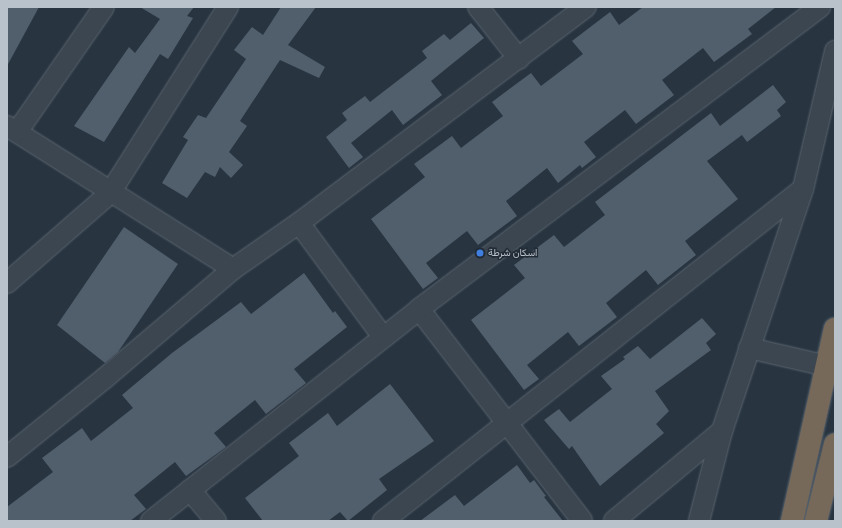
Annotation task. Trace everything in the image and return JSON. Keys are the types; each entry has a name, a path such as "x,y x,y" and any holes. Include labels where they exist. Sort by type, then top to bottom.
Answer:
{"highway":[{"path":"792,521 835,329"},
{"path":"816,521 835,444"}],"street":[{"path":"104,7 12,129 110,193 233,269"},
{"path":"7,284 110,193 228,7"},
{"path":"478,7 519,59"},
{"path":"7,457 105,378 233,269 299,223 519,59 586,7"},
{"path":"151,521 419,309 820,7"},
{"path":"699,521 722,431 803,189 835,51"},
{"path":"383,521 803,189"},
{"path":"299,223 384,337"},
{"path":"419,309 506,425 582,521"},
{"path":"749,348 827,366"},
{"path":"614,521 722,431"},
{"path":"190,490 216,521"}],"building":[{"path":"7,7 39,7 7,66"},
{"path":"140,7 194,7 187,16 193,18 168,59 160,54 104,142 74,126 129,47 135,53 160,19"},
{"path":"281,7 316,7 288,45 325,67 319,78 280,60 240,121 247,126 229,152 243,165 231,178 220,167 215,177 205,172 187,198 162,183 188,140 183,137 198,115 206,118 246,59 234,50 252,27 263,35"},
{"path":"643,7 776,7 748,29 752,34 714,62 703,48 662,80 674,95 636,124 625,110 584,142 596,157 582,168 580,165 558,183 547,168 506,201 517,216 478,245 467,231 426,263 438,278 423,289 371,219 425,177 414,164 452,136 461,148 503,116 492,102 531,73 541,86 583,54 572,41 610,12 619,25"},
{"path":"471,23 484,38 431,81 442,95 403,125 392,110 351,143 363,157 349,168 326,137 347,120 342,113 365,96 370,102 427,58 422,51 444,34 450,40"},
{"path":"773,85 786,102 777,110 781,116 747,142 742,135 707,161 738,199 685,241 696,255 658,285 646,270 606,303 617,317 579,346 568,332 527,365 539,379 524,390 471,320 525,278 514,265 554,235 564,247 605,215 595,202 711,113 720,126"},
{"path":"124,227 178,264 118,352 105,363 57,325"},
{"path":"304,273 333,313 335,311 347,327 294,369 306,383 266,414 255,400 214,433 226,447 186,476 175,462 134,495 146,509 130,521 7,521 7,507 53,472 42,458 82,428 91,441 133,408 122,395 172,353 241,302 251,314"},
{"path":"702,318 716,334 706,343 711,350 655,391 669,411 656,424 664,433 600,486 572,446 569,449 544,420 559,409 570,422 612,389 601,376 625,359 623,357 638,346 650,359"},
{"path":"390,384 434,441 379,479 387,490 348,521 340,512 328,521 263,521 245,498 299,456 289,443 328,413 337,426"},
{"path":"517,465 530,483 534,480 546,496 544,497 563,521 420,521 455,495 464,506"}],"place":[{"name":"اسكان شرطة","path":"480,253"}]}
